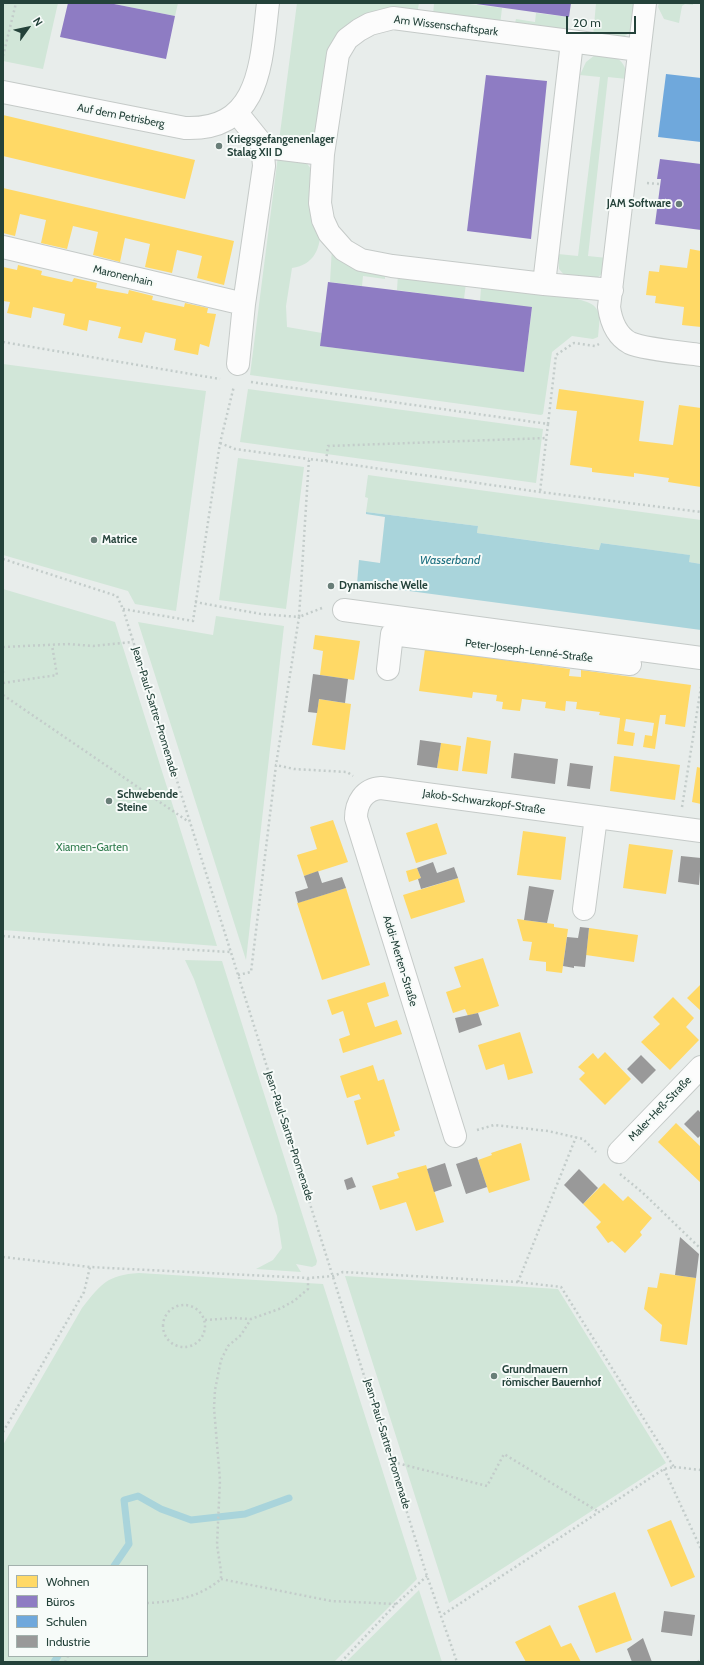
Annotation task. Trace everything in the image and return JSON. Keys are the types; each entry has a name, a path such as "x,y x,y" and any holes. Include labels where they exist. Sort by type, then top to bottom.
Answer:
{"street":[{"path":"268,3 258,74 248,98 237,113 262,144 274,148 323,154"},
{"path":"645,3 609,307 610,315 614,327 631,343 701,355"},
{"name":"Am Wissenschaftspark","path":"612,290 544,284 392,266 361,260 351,255 338,244 330,233 321,212 323,154 338,54 347,39 370,24 393,18 639,50"},
{"path":"544,284 572,42"},
{"name":"Auf dem Petrisberg","path":"3,92 185,128 209,127 220,124 237,113"},
{"path":"234,375 264,166 262,144"},
{"name":"Maronenhain","path":"3,247 244,304"},
{"path":"344,610 701,658"},
{"name":"Peter-Joseph-Lenné-Straße","path":"388,669 392,634 701,673"},
{"name":"Jakob-Schwarzkopf-Straße","path":"371,789 381,788 701,831"},
{"name":"Addi-Merten-Straße","path":"371,789 361,798 356,810 356,818 455,1136"},
{"path":"584,908 596,817"},
{"name":"Maler-Heß-Straße","path":"619,1152 701,1067"}],"path":[{"path":"3,56 16,3"},
{"path":"540,492 548,438 548,424 556,355 574,343 595,346 622,336"},
{"path":"3,342 234,375 220,443 193,621 123,609 117,596 3,559"},
{"path":"250,382 548,424"},
{"path":"326,461 328,446 548,438"},
{"path":"220,443 235,449 540,492 701,512"},
{"path":"238,975 251,972 276,765 298,617 309,459"},
{"path":"195,602 261,614 298,617 320,608 344,610"},
{"name":"Jean-Paul-Sartre-Promenade","path":"123,609 230,952 393,1462 427,1576 457,1662"},
{"path":"3,647 52,646 68,644 93,646 133,642"},
{"path":"3,683 57,675 52,646"},
{"path":"683,799 701,687"},
{"path":"3,694 189,822"},
{"path":"276,765 294,769 347,772 371,789"},
{"path":"3,936 108,945 230,952"},
{"path":"455,1136 494,1125 548,1130 576,1137 518,1282"},
{"path":"619,1174 643,1193 701,1249"},
{"path":"3,1257 90,1266 308,1278 334,1276 343,1272 518,1282 561,1287 674,1467"},
{"path":"3,1432 84,1292 90,1266"},
{"path":"205,1320 233,1318 251,1319 279,1309 308,1289 308,1278"},
{"path":"178,1305 192,1306 202,1314 205,1320 204,1335 194,1345 187,1347 173,1344 164,1332 164,1319 172,1308 178,1305"},
{"path":"148,1603 194,1595 213,1585 221,1578 221,1571 217,1556 220,1480 214,1422 214,1398 224,1353 241,1335 251,1319"},
{"path":"393,1462 487,1486 504,1454 599,1512"},
{"path":"441,1616 664,1469 674,1467 701,1470"},
{"path":"664,1469 701,1549"},
{"path":"341,1662 396,1604 427,1576"},
{"path":"221,1578 331,1601 396,1604"},
{"path":"698,1662 701,1659"}],"green space":[{"path":"3,3 58,3 43,69 3,61"},
{"path":"109,3 178,3 175,16"},
{"path":"297,3 419,3 417,14 358,22 318,138 312,142 279,141"},
{"path":"434,3 461,3 502,8 500,25 433,16"},
{"path":"596,3 637,3 633,30 622,38 593,37"},
{"path":"659,3 693,3 693,5 685,4 682,6 679,23 664,19 658,7"},
{"path":"536,13 569,17 567,35 514,27 516,19 535,22"},
{"path":"595,55 617,58 625,67 627,79 608,77 588,256 607,258 603,273 597,278 566,277 559,269 558,254 578,256 600,77 580,75 586,62"},
{"path":"278,156 305,161 311,169 317,196 321,227 320,242 315,254 306,263 292,268 286,306 287,327 322,333 321,346 524,372 532,308 480,301 481,288 557,295 585,301 593,305 600,315 598,337 593,339 572,336 552,352 543,414 541,415 250,375"},
{"path":"332,247 385,272 385,279 363,276 362,286 330,282"},
{"path":"398,274 466,283 464,299 397,290"},
{"path":"3,364 206,391 176,611 135,604 128,591 3,555"},
{"path":"248,389 543,429 536,483 240,442"},
{"path":"238,458 304,467 286,609 219,600"},
{"path":"368,475 701,520 701,564 689,562 689,555 601,543 600,550 477,533 478,526 366,512 368,498 365,497"},
{"name":"Xiamen-Garten","path":"3,589 115,622 217,946 3,930"},
{"path":"216,616 284,626 246,960 138,622 213,635"},
{"path":"185,960 222,961 317,1261 316,1265 312,1267 296,1264 301,1272 256,1269 273,1260 282,1248 277,1216 194,979"},
{"path":"139,1273 323,1284 417,1579 334,1662 3,1662 3,1445 82,1308 100,1287 106,1282 119,1276"},
{"name":"Grundmauern römischer Bauernhof","path":"345,1276 558,1289 666,1463 449,1603"},
{"path":"419,1590 442,1662 346,1662"}],"water":[{"name":"Wasserband","path":"366,512 478,526 477,533 599,550 601,543 690,555 689,562 701,564 701,630 357,584 359,560 380,563 385,517 366,514"}],"building: Wohnen":[{"path":"3,115 195,160 185,199 3,156"},
{"path":"3,188 234,241 224,285 197,278 202,256 177,250 172,273 145,267 150,244 125,238 120,262 93,255 98,232 73,226 67,249 41,243 46,220 20,214 15,236 3,233"},
{"path":"690,249 701,251 701,327 682,325 684,307 655,303 656,296 646,295 649,271 659,272 660,265 687,268"},
{"path":"18,265 42,271 41,275 72,282 74,278 97,283 96,288 128,294 129,290 153,296 152,300 184,307 185,303 208,308 207,313 216,314 209,347 200,344 198,355 174,350 176,339 145,332 142,343 118,338 121,327 89,320 87,331 63,325 65,314 33,307 31,318 7,313 10,302 3,301 3,267 17,270"},
{"path":"559,389 644,401 639,441 673,445 679,405 701,408 701,487 668,482 669,478 634,473 634,477 592,472 592,468 570,465 577,411 556,409"},
{"path":"315,635 360,641 354,680 320,675 323,651 313,649"},
{"path":"425,649 570,669 569,676 581,677 581,670 691,685 685,727 665,724 666,715 660,715 655,749 643,747 645,735 652,736 654,723 626,719 624,731 635,733 633,746 617,744 620,718 599,715 600,712 576,709 577,702 566,701 565,711 545,708 546,702 522,699 520,711 502,709 503,702 496,701 497,695 473,692 472,698 419,691"},
{"path":"319,699 351,704 345,750 312,745"},
{"path":"467,737 491,741 487,774 462,771"},
{"path":"441,743 461,746 458,771 437,768"},
{"path":"614,756 680,765 675,800 610,791"},
{"path":"697,767 701,768 701,804 692,802"},
{"path":"333,820 348,862 304,876 297,855 317,849 310,827"},
{"path":"437,823 447,854 416,863 406,833"},
{"path":"523,831 566,837 561,880 517,875"},
{"path":"629,844 673,850 666,894 623,888"},
{"path":"417,868 421,878 409,882 406,871"},
{"path":"458,878 465,902 411,919 403,895"},
{"path":"346,888 370,965 322,980 297,903"},
{"path":"517,919 554,924 554,927 568,929 562,973 546,971 546,962 529,960 532,942 523,941"},
{"path":"589,928 638,935 634,962 586,955"},
{"path":"483,958 499,1006 468,1016 465,1009 453,1013 446,992 461,987 454,967"},
{"path":"385,982 389,996 367,1003 375,1027 397,1020 402,1034 343,1053 339,1039 350,1035 343,1011 332,1015 327,1000"},
{"path":"701,984 701,1011 687,998"},
{"path":"673,997 694,1018 686,1027 699,1040 670,1070 641,1042 660,1024 653,1017"},
{"path":"520,1032 533,1073 508,1080 504,1064 486,1070 478,1045"},
{"path":"605,1052 631,1079 605,1105 579,1079 585,1073 578,1067 593,1053 598,1059"},
{"path":"373,1065 378,1081 384,1079 400,1130 394,1132 395,1136 367,1145 354,1101 361,1099 359,1094 347,1098 340,1076"},
{"path":"676,1123 701,1147 701,1183 658,1142"},
{"path":"521,1143 530,1180 489,1193 478,1160 492,1155 491,1153"},
{"path":"426,1165 444,1222 416,1231 406,1202 380,1210 372,1186 399,1178 397,1173"},
{"path":"604,1183 623,1201 628,1196 652,1218 640,1232 642,1235 625,1253 612,1241 608,1243 596,1227 601,1222 583,1204"},
{"path":"660,1273 696,1278 687,1345 660,1341 662,1325 644,1309 648,1287 657,1288"},
{"path":"671,1520 695,1577 671,1587 647,1530"},
{"path":"615,1592 632,1640 596,1653 578,1606"},
{"path":"550,1625 561,1647 571,1643 581,1662 526,1662 515,1642"}],"building: Büros":[{"path":"68,3 109,3 175,16 166,59 60,37"},
{"path":"469,3 571,3 569,17"},
{"path":"486,75 547,81 531,239 467,231"},
{"name":"JAM Software","path":"660,159 701,164 701,230 655,224 661,179 657,179"},
{"path":"328,282 532,307 524,372 320,346"}],"building: Schulen":[{"path":"666,74 701,78 701,142 658,137"}],"building: Industrie":[{"path":"313,674 348,679 345,703 319,699 317,713 308,712"},
{"path":"420,740 441,743 437,768 417,765"},
{"path":"514,753 558,759 555,784 511,778"},
{"path":"570,763 593,766 590,789 567,786"},
{"path":"681,856 701,858 699,885 678,882"},
{"path":"433,862 437,873 454,867 458,878 421,889 418,879 421,878 417,868"},
{"path":"318,871 322,883 342,877 346,888 298,903 295,892 308,888 304,876"},
{"path":"529,886 554,890 547,923 524,920"},
{"path":"580,927 589,928 585,967 574,966 574,968 563,966 567,937 578,938"},
{"path":"478,1013 482,1025 459,1033 455,1018"},
{"path":"641,1055 656,1070 642,1084 627,1069"},
{"path":"698,1110 701,1113 701,1135 698,1138 684,1124"},
{"path":"477,1157 487,1187 466,1194 456,1164"},
{"path":"445,1163 452,1186 434,1192 427,1169"},
{"path":"579,1169 598,1188 583,1204 564,1185"},
{"path":"352,1177 356,1187 347,1190 344,1180"},
{"path":"680,1237 699,1254 696,1278 675,1275"},
{"path":"664,1611 695,1615 692,1636 661,1632"},
{"path":"643,1638 652,1662 632,1662 627,1649"}],"waterway":[{"path":"115,1565 129,1544 124,1500 138,1496 161,1509 191,1520 245,1514 289,1498"},
{"path":"54,1662 57,1657"}],"place":[{"name":"Kriegsgefangenenlager Stalag XII D","path":"219,146"},
{"name":"JAM Software","path":"679,204"},
{"name":"Matrice","path":"94,540"},
{"name":"Dynamische Welle","path":"331,586"},
{"name":"Schwebende Steine","path":"109,801"},
{"name":"Grundmauern römischer Bauernhof","path":"494,1376"}]}
